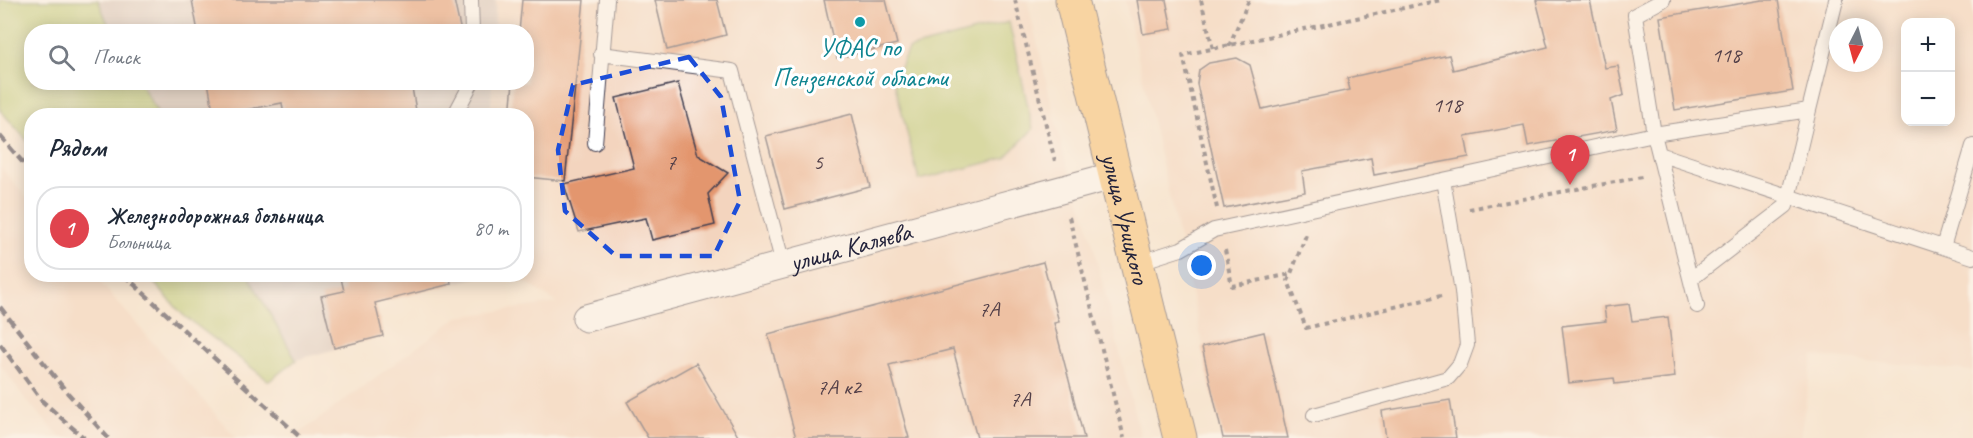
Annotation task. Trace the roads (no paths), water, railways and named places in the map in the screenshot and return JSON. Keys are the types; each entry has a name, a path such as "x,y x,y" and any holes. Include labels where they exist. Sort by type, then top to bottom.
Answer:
{"main road":[{"name":"улица Урицкого","path":"1072,0 1179,438"}],"street":[{"name":"улица Каляева","path":"586,318 1116,175"}],"lane":[{"path":"471,0 472,24"},
{"path":"595,143 607,0"},
{"path":"1663,0 1635,15 1653,134 1697,306"},
{"path":"1691,279 1786,206 1836,0"},
{"path":"601,54 732,71 783,264"},
{"path":"458,108 468,90"},
{"path":"1137,263 1181,249 1221,229 1653,134 1809,110"},
{"path":"1943,247 1973,146"},
{"path":"1659,154 1973,257"},
{"path":"1314,415 1448,378 1460,364 1467,345 1462,291 1443,180"}],"railway":[{"path":"0,136 24,164"},
{"path":"132,282 301,438"},
{"path":"0,307 65,390 108,438"},
{"path":"0,344 42,401 84,438"}],"place":[{"name":"УФАС по Пензенской области","path":"860,22"},
{"name":"Железнодорожная больница","path":"1570,185"}]}
